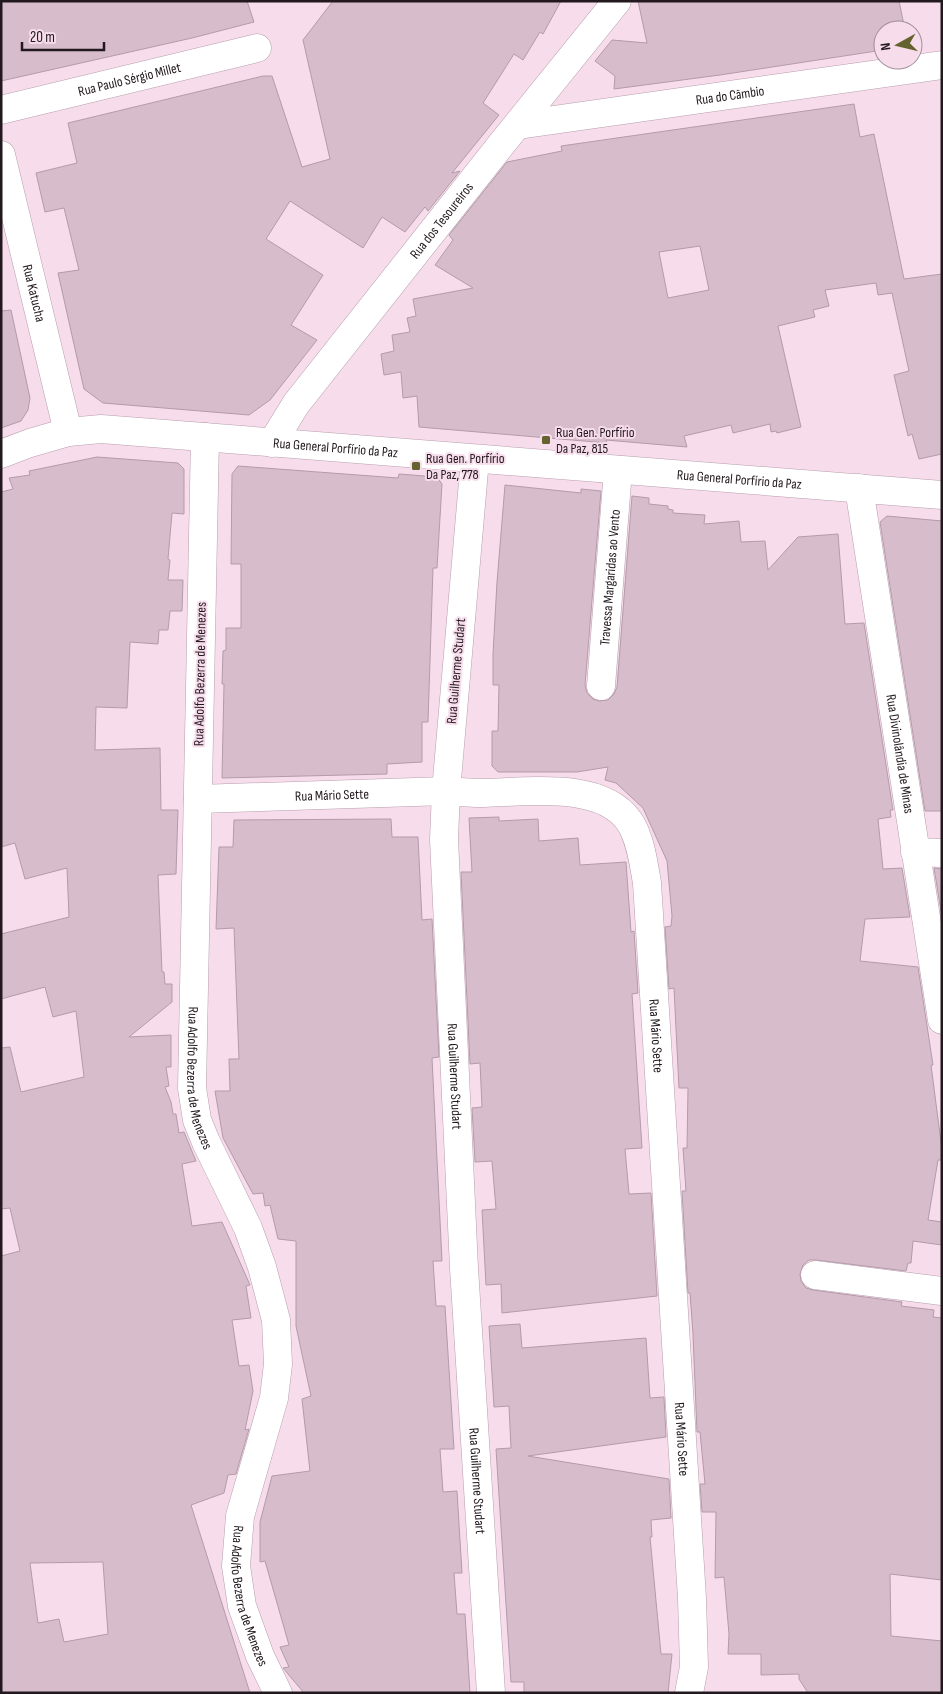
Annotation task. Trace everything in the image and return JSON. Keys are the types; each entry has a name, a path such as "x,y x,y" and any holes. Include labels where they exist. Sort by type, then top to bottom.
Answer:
{"street":[{"name":"Rua dos Tesoureiros","path":"272,443 296,404 617,1"},
{"name":"Rua Paulo Sérgio Millet","path":"1,110 257,48"},
{"name":"Rua do Câmbio","path":"518,125 942,65"},
{"name":"Rua Katucha","path":"1,155 68,432"},
{"name":"Rua General Porfírio da Paz","path":"1,454 68,432 102,429 942,495"},
{"name":"Rua Adolfo Bezerra de Menezes","path":"205,437 193,1096 197,1120 206,1142 248,1228 262,1267 276,1320 278,1364 274,1398 240,1516 236,1566 242,1606 260,1656 278,1693"},
{"name":"Rua Guilherme Studart","path":"475,459 446,791 444,839 464,1248 490,1693"},
{"name":"Travessa Margaridas ao Vento","path":"601,686 618,470"},
{"name":"Rua Divinolândia de Minas","path":"858,488 928,853 942,1020"},
{"name":"Rua Mário Sette","path":"198,799 446,791 482,793 553,791 586,794 614,806 630,821 641,851 647,883 692,1598 694,1667 689,1693"},
{"path":"815,1276 942,1291"}],"building":[{"path":"1,1 247,1 254,22 192,38 1,81"},
{"path":"333,1 561,1 543,34 540,32 523,60 514,54 483,103 499,115 452,173 460,171 428,211 425,207 405,232 382,217 363,248 290,201 266,239 323,275 291,325 317,340 270,400 249,415 103,403 84,389 58,273 79,270 64,208 45,212 36,173 77,163 68,123 263,76 272,76 302,167 330,159 303,40"},
{"path":"638,1 899,1 903,20 873,20 873,52 614,89 615,76 595,61 612,40 647,43"},
{"path":"854,104 860,137 874,134 904,279 942,274 942,454 919,459 912,434 908,436 894,375 909,371 892,293 878,295 876,283 825,290 829,306 813,310 815,317 778,326 801,427 777,433 776,431 771,432 770,424 733,433 731,425 684,436 687,447 606,440 607,443 419,427 417,396 403,398 401,372 384,375 381,354 394,351 392,335 410,332 407,318 416,316 413,299 473,288 435,265 453,240 449,235 507,162 562,151 561,146","holes":["700,246 709,290 668,298 659,252"]},
{"path":"11,310 30,398 28,410 21,421 1,428 1,311"},
{"path":"97,457 178,463 184,469 184,514 172,513 168,559 170,560 168,580 183,580 182,611 170,611 168,630 159,630 158,644 130,642 127,708 96,707 95,750 160,748 161,810 178,810 176,874 158,875 162,972 164,972 165,984 172,984 172,1002 129,1037 171,1035 171,1067 166,1067 169,1086 165,1087 173,1114 176,1114 179,1133 184,1132 196,1161 182,1164 192,1226 222,1222 250,1285 246,1286 251,1318 232,1320 239,1366 249,1365 253,1391 245,1430 249,1429 236,1474 228,1475 224,1493 191,1505 250,1693 1,1693 1,1256 20,1251 10,1208 1,1209 1,1048 10,1047 21,1092 84,1077 76,1011 53,1017 45,987 1,999 1,934 69,917 67,868 25,879 15,843 1,847 1,492 13,489 9,478 30,475 29,471","holes":["103,1562 108,1634 64,1642 59,1619 38,1623 30,1563"]},
{"path":"238,466 398,478 399,474 437,477 442,484 437,568 433,568 428,722 422,722 422,762 387,764 387,774 222,778 223,651 226,650 226,628 241,628 241,564 231,564 232,474"},
{"path":"505,485 581,493 581,489 601,491 585,685 587,693 593,699 599,701 608,700 614,694 617,687 632,496 649,498 649,504 668,506 668,509 673,510 673,513 705,515 704,524 739,521 741,542 765,541 768,570 798,537 838,534 845,624 864,623 893,810 890,810 891,817 878,819 883,869 902,868 910,917 865,919 860,961 918,967 933,1065 931,1065 942,1150 942,1160 938,1160 928,1220 942,1222 942,1245 913,1241 911,1263 908,1263 906,1271 809,1260 803,1265 800,1274 801,1281 806,1288 902,1302 901,1306 934,1310 933,1317 942,1318 942,1580 890,1574 891,1636 942,1641 942,1693 808,1693 799,1679 799,1674 761,1675 761,1654 728,1654 729,1634 724,1577 715,1578 716,1512 702,1512 700,1484 705,1484 700,1432 697,1432 693,1334 690,1293 688,1293 682,1191 686,1191 683,1148 687,1148 688,1088 679,1088 674,988 669,989 665,927 671,926 672,916 667,861 643,808 616,783 605,780 608,767 577,772 498,772 492,766 492,731 498,731 499,685 493,685 493,654"},
{"path":"887,516 942,521 942,811 925,811 880,522"},
{"path":"499,817 499,821 538,819 539,841 578,838 580,865 626,862 631,932 634,931 638,993 632,994 642,1148 625,1149 629,1194 651,1193 657,1296 502,1313 501,1284 486,1285 482,1210 496,1209 492,1161 475,1162 472,1108 482,1107 480,1063 470,1064 461,872 472,872 469,818"},
{"path":"391,819 392,837 418,837 422,920 432,919 439,1057 432,1058 442,1261 433,1261 436,1306 445,1306 454,1449 440,1449 443,1492 457,1491 462,1573 454,1573 457,1614 465,1614 470,1693 304,1693 283,1668 289,1667 280,1647 289,1645 265,1561 260,1562 260,1522 272,1476 310,1471 302,1399 311,1396 296,1326 296,1241 278,1239 270,1205 265,1206 263,1193 253,1194 223,1138 215,1091 230,1091 229,1059 239,1059 234,928 216,929 219,847 233,847 234,820"},
{"path":"934,868 942,869 942,917"},
{"path":"520,1324 522,1348 646,1338 650,1398 664,1397 666,1437 528,1456 669,1479 671,1518 651,1520 652,1537 650,1537 661,1654 672,1654 668,1693 524,1693 524,1682 511,1682 496,1449 511,1448 509,1406 494,1407 489,1326"}],"place":[{"name":"Rua Gen. Porfírio Da Paz, 815","path":"546,440"},
{"name":"Rua Gen. Porfírio Da Paz, 778","path":"416,466"}]}
